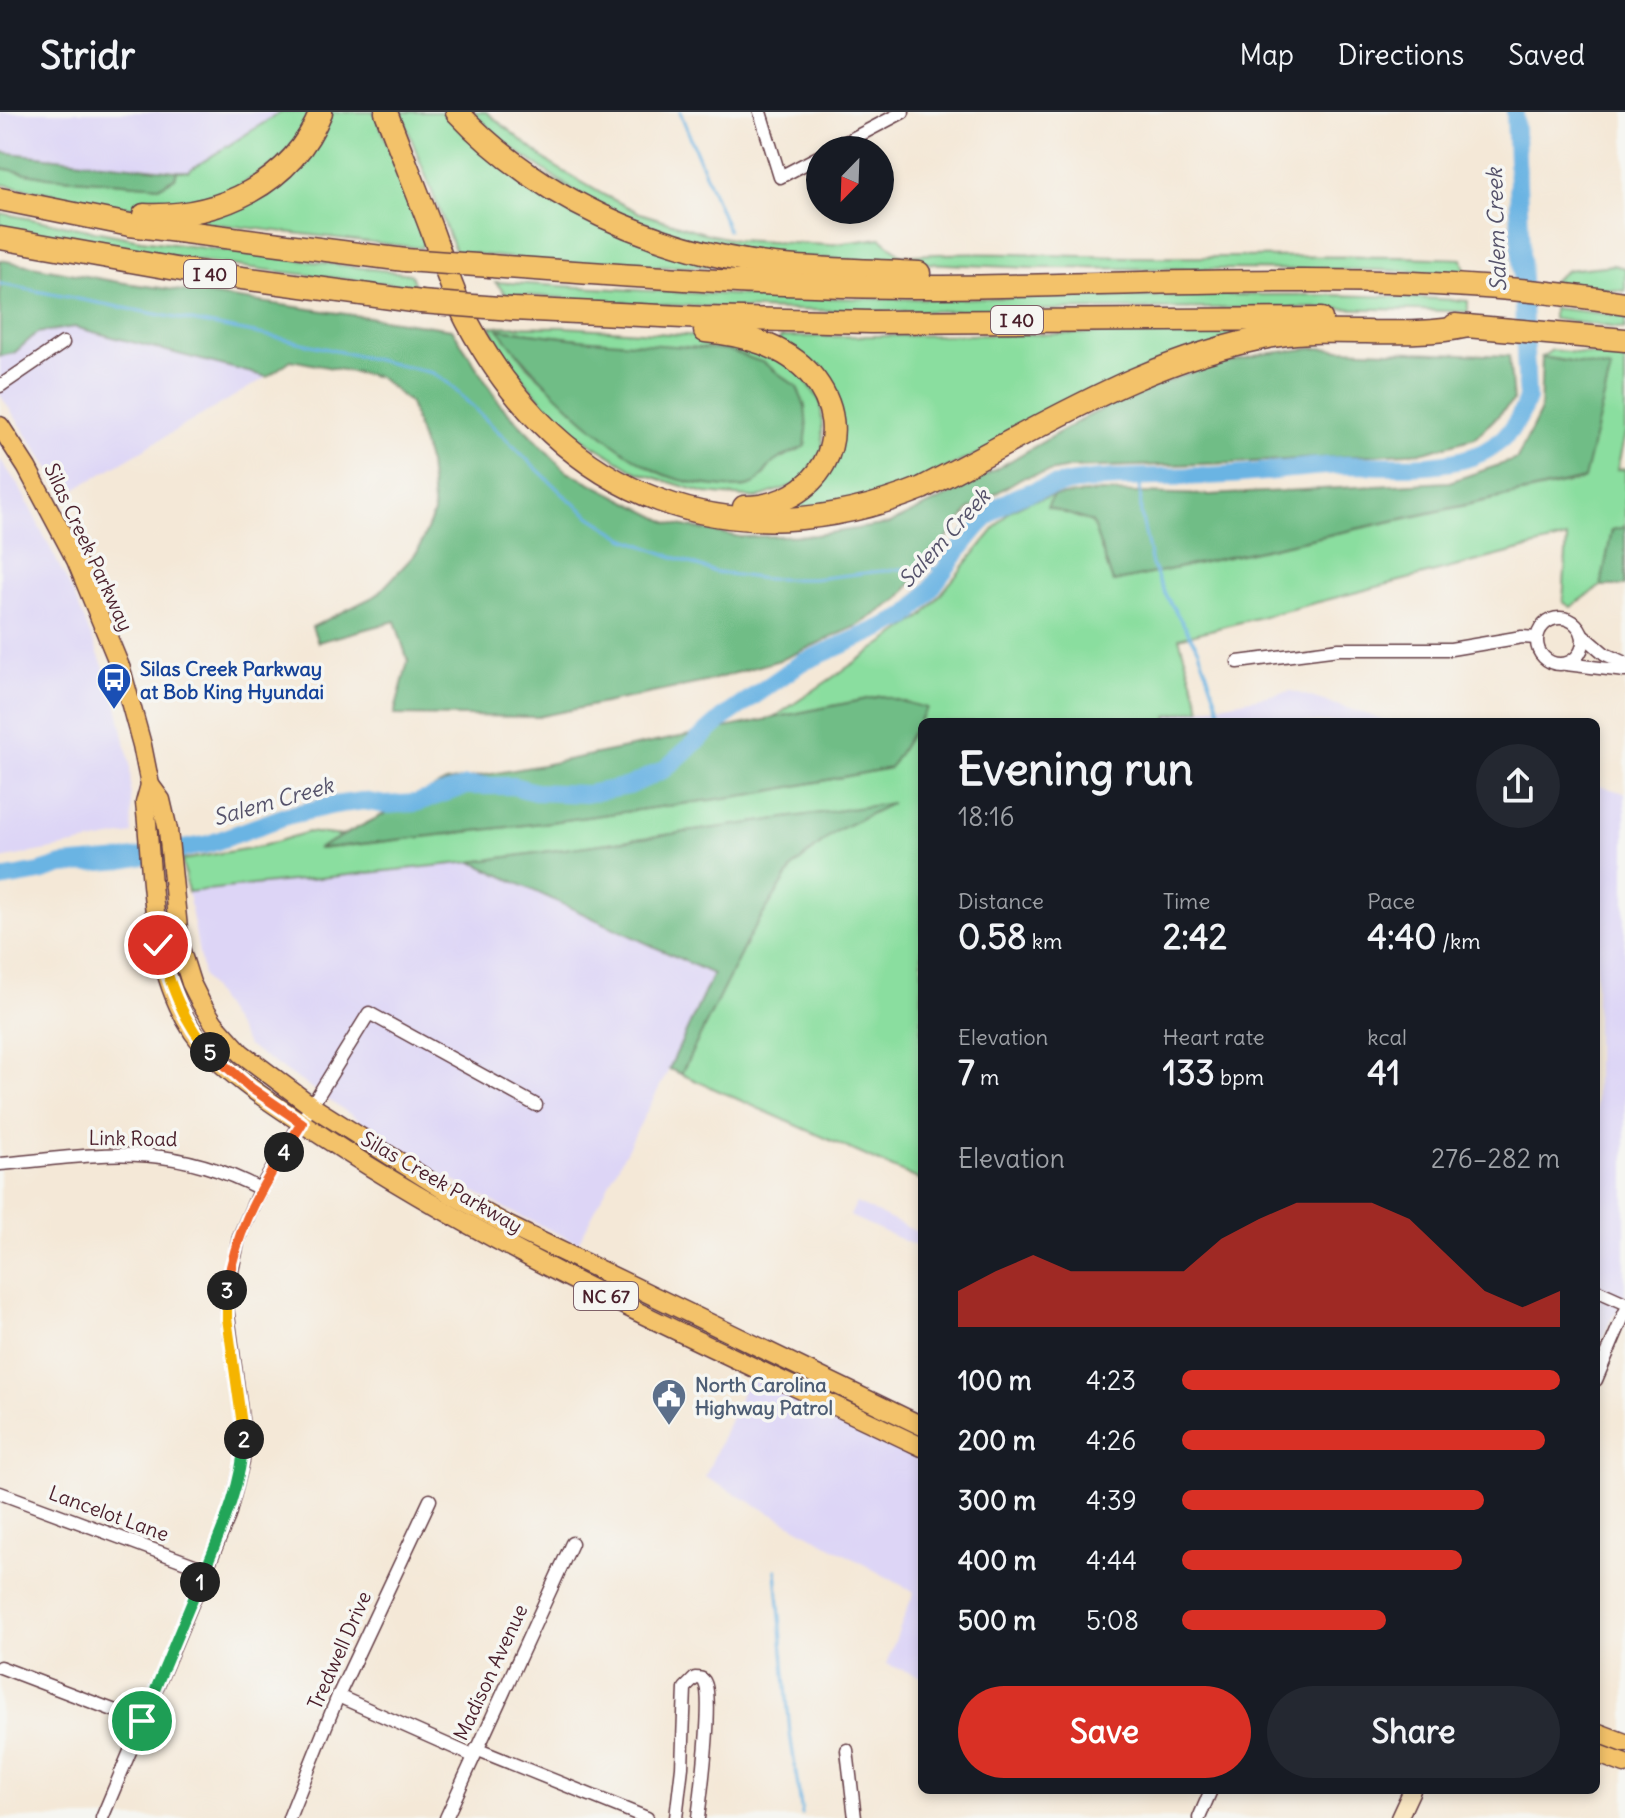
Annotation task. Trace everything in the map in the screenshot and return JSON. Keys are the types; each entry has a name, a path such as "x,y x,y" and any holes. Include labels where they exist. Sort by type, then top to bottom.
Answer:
{"highway":[{"path":"10,201 43,199 159,215 213,208 251,191 285,166 308,137 321,112"},
{"path":"386,112 465,317 510,390 543,427 599,470 641,492 706,513 755,520 805,519 899,498 1142,374 1241,342 1327,330 1437,333 1468,326"},
{"path":"397,112 478,318 514,377 562,430 598,457 636,478 679,495 717,504 760,506 785,500 806,487 823,466 832,431 826,398 810,374 786,354 757,341 721,332 591,323 566,312"},
{"path":"457,112 511,160 554,191 604,217 681,246 790,267 997,274 1012,286"},
{"name":"I 40","path":"10,201 130,225 405,260 751,283 876,287 1306,282 1467,287 1625,303"},
{"name":"I 40","path":"0,238 182,270 421,302 512,309 772,321 1255,318 1468,326 1625,340"}],"main road":[{"name":"Silas Creek Parkway","path":"0,426 51,511 105,628 129,696 150,785 161,800 168,830 183,958 201,1003 221,1032 308,1115 392,1182 503,1244 918,1445"},
{"name":"Silas Creek Parkway","path":"150,785 145,803 158,945 176,1002 194,1034 251,1088 308,1115 509,1226 918,1424"},
{"path":"860,1417 878,1417 918,1435"},
{"path":"1600,1734 1625,1743"},
{"path":"1600,1755 1625,1764"},
{"path":"1399,1818 1410,1794"}],"street":[{"path":"760,112 780,177 806,163"},
{"path":"858,136 903,112"},
{"path":"0,386 63,343"},
{"path":"1625,663 1605,654 1583,635 1574,622 1558,618 1543,624 1536,638 1539,653 1550,663 1625,671"},
{"path":"1566,664 1578,656 1583,635"},
{"path":"1238,662 1339,649 1451,649 1522,637 1536,638"},
{"path":"102,1818 229,1516 243,1461 244,1434 226,1300 228,1278 239,1237 260,1189 369,1013 536,1105"},
{"name":"Link Road","path":"0,1164 123,1154 148,1155 201,1163 260,1189"},
{"path":"1600,1292 1625,1303"},
{"path":"1600,1371 1625,1312"},
{"name":"Lancelot Lane","path":"0,1493 205,1569"},
{"name":"Tredwell Drive","path":"289,1818 338,1696 430,1500"},
{"name":"Madison Avenue","path":"446,1818 572,1543"},
{"path":"0,1667 142,1721"},
{"path":"676,1818 682,1767 685,1688 695,1678 701,1678 706,1684 707,1694 698,1818"},
{"path":"338,1696 647,1818"},
{"path":"847,1750 850,1818"},
{"path":"1199,1818 1209,1794"}],"shaded area":[{"path":"0,112 281,112 188,171 0,152"},
{"path":"74,327 267,377 67,494 0,395 0,356 14,353 37,333"},
{"path":"0,459 19,486 73,593 114,692 130,764 132,834 0,859"},
{"path":"1291,691 1379,718 1167,718"},
{"path":"1600,786 1625,793 1625,1304 1611,1319 1600,1343"},
{"path":"472,862 713,974 669,1069 578,1243 435,1171 248,1046 203,976 188,892"},
{"path":"856,1203 918,1230 918,1247 850,1216"},
{"path":"749,1376 918,1459 918,1676 886,1664 914,1592 705,1477"}],"green space":[{"path":"281,112 314,112 282,159 222,197 148,209 0,184 0,168 48,177 160,186 175,178 177,171 188,171"},
{"path":"325,112 375,112 425,240 421,248 199,222 200,215 240,202"},
{"path":"401,112 446,112 475,140 711,261 712,266 583,264 455,251"},
{"path":"471,112 486,112 551,164 640,213 735,240 828,245 881,238 902,256 991,254 1462,259 1466,274 1377,270 1030,268 776,256 685,239 603,206 516,151"},
{"path":"0,152 177,171 175,178 160,186 48,177 0,168"},
{"path":"0,213 141,240 411,274 415,286 258,269 103,246 0,226"},
{"path":"0,260 118,282 452,329 500,404 565,470 669,523 740,537 815,535 889,524 958,491 1086,417 1141,391 1197,370 1264,354 1315,348 1509,356 1513,401 1475,438 1424,452 1069,468 1021,478 969,510 898,600 857,626 783,659 705,682 537,717 394,715 408,661 395,621 318,642 312,627 377,595 418,551 434,513 429,464 410,403 379,377 291,360 267,377 74,327 37,333 14,353 0,356"},
{"path":"1613,265 1625,268 1625,291 1551,282 1567,270"},
{"path":"495,282 854,299 1362,296 1468,301 1468,312 1318,308 778,310 506,294"},
{"path":"1553,308 1625,316 1625,329 1553,319"},
{"path":"490,326 565,327 715,337 746,343 797,369 821,402 823,449 801,483 756,498 705,493 637,472 577,435 546,406 510,363","holes":["499,329 579,339 797,387 805,416 805,446 773,462 762,477 728,487 695,483 658,472 574,410 529,368"]},
{"path":"498,329 579,339 728,350 764,363 797,387 805,406 805,446 776,461 748,487 700,484 663,474 634,458 570,408"},
{"path":"1235,332 1235,337 887,495 787,511 837,427 779,340 781,337"},
{"path":"1552,350 1625,359 1625,434 1617,470 1625,469 1625,527 1612,530 1601,586 1571,607 1563,602 1567,538 1179,638 1201,709 1168,718 918,718 918,1179 681,1074 750,935 793,867 836,831 888,804 472,862 188,892 182,860 262,846 308,832 343,836 321,849 754,794 890,768 882,696 773,718 923,616 1009,511 1030,501 1053,496 1048,507 1092,522 1113,582 1583,480 1611,369 1542,357"},
{"path":"1542,357 1611,369 1584,479 1113,582 1092,522 1047,507 1053,496 1102,492 1210,495 1449,482 1517,459 1540,412"},
{"path":"1625,527 1625,586 1601,586 1612,530"},
{"path":"882,696 927,708 918,718 890,768 754,794 551,822 317,849 446,782"},
{"path":"892,803 836,831 793,867 750,935 681,1074 669,1069 713,974 472,862"}],"waterway":[{"path":"680,112 728,230"},
{"name":"Salem Creek","path":"0,879 62,865 123,860 209,844 286,816 334,805 363,801 386,805 416,803 466,786 513,786 535,792 586,794 629,786 665,769 723,718 801,663 906,617 987,517 1003,504 1045,488 1122,478 1225,475 1346,465 1433,465 1484,452 1511,430 1527,398 1515,112"},
{"path":"0,284 280,338 433,373 449,384 564,495 591,517 624,538 715,572 764,579 813,579 899,569 944,568"},
{"path":"1140,478 1141,514 1152,565 1165,594 1199,650 1223,718"},
{"path":"776,1570 790,1733 802,1814"}],"place":[{"name":"Silas Creek Parkway at Bob King Hyundai","path":"114,711"},
{"name":"North Carolina Highway Patrol","path":"669,1427"}],"route":[{"path":"142,1721 229,1516 243,1461 244,1434 227,1318 228,1278 239,1237 260,1189 302,1123 251,1088 194,1034 176,1002 158,945"}]}
